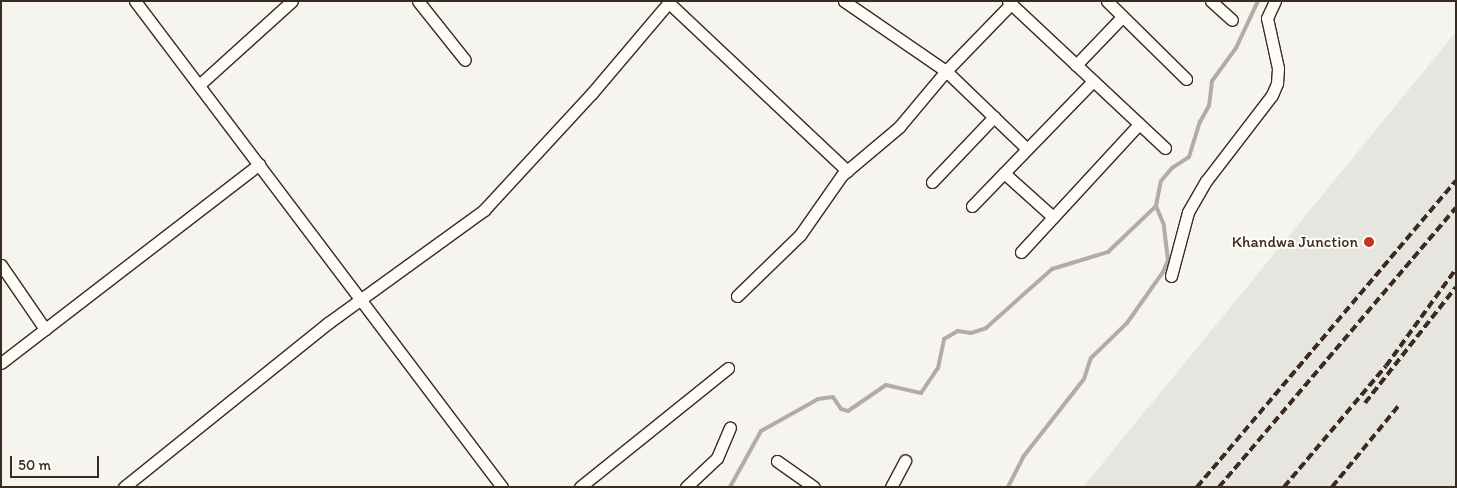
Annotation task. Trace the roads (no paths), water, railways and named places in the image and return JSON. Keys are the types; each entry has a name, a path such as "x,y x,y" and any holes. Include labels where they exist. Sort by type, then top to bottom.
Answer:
{"street":[{"path":"135,1 502,487"},
{"path":"199,85 292,1"},
{"path":"418,1 465,60"},
{"path":"844,1 946,71 1027,149"},
{"path":"1107,1 1186,78"},
{"path":"1211,1 1232,20"},
{"path":"1172,276 1188,212 1206,181 1272,95 1278,83 1278,68 1267,18 1275,1"},
{"path":"124,487 328,323 362,301 484,210 553,138 670,2 847,171"},
{"path":"737,296 800,235 847,171 899,127 946,71 1010,3 1165,148"},
{"path":"1076,65 1122,16"},
{"path":"972,206 1093,81"},
{"path":"932,182 994,117"},
{"path":"1021,252 1139,124"},
{"path":"1,363 259,164"},
{"path":"1004,173 1053,217"},
{"path":"1,265 45,330"},
{"path":"580,487 728,368"},
{"path":"686,487 717,458 730,428"},
{"path":"777,461 814,487"},
{"path":"891,487 905,461"}],"waterway":[{"path":"730,487 761,431 818,399 833,397 841,409 848,411 886,385 921,393 938,368 944,339 958,331 971,333 986,328 1052,269 1108,252 1156,206 1161,181 1172,168 1189,157 1200,122 1209,106 1212,81 1236,48 1258,1"},
{"path":"1008,487 1023,457 1084,379 1091,358 1127,323 1163,272 1168,260 1164,225 1156,206"}],"railway":[{"path":"1197,487 1456,181"},
{"path":"1219,487 1456,208"},
{"path":"1284,487 1386,366 1456,269"},
{"path":"1365,403 1456,287"},
{"path":"1332,487 1400,404"}],"place":[{"name":"Khandwa Junction","path":"1369,242"}]}
